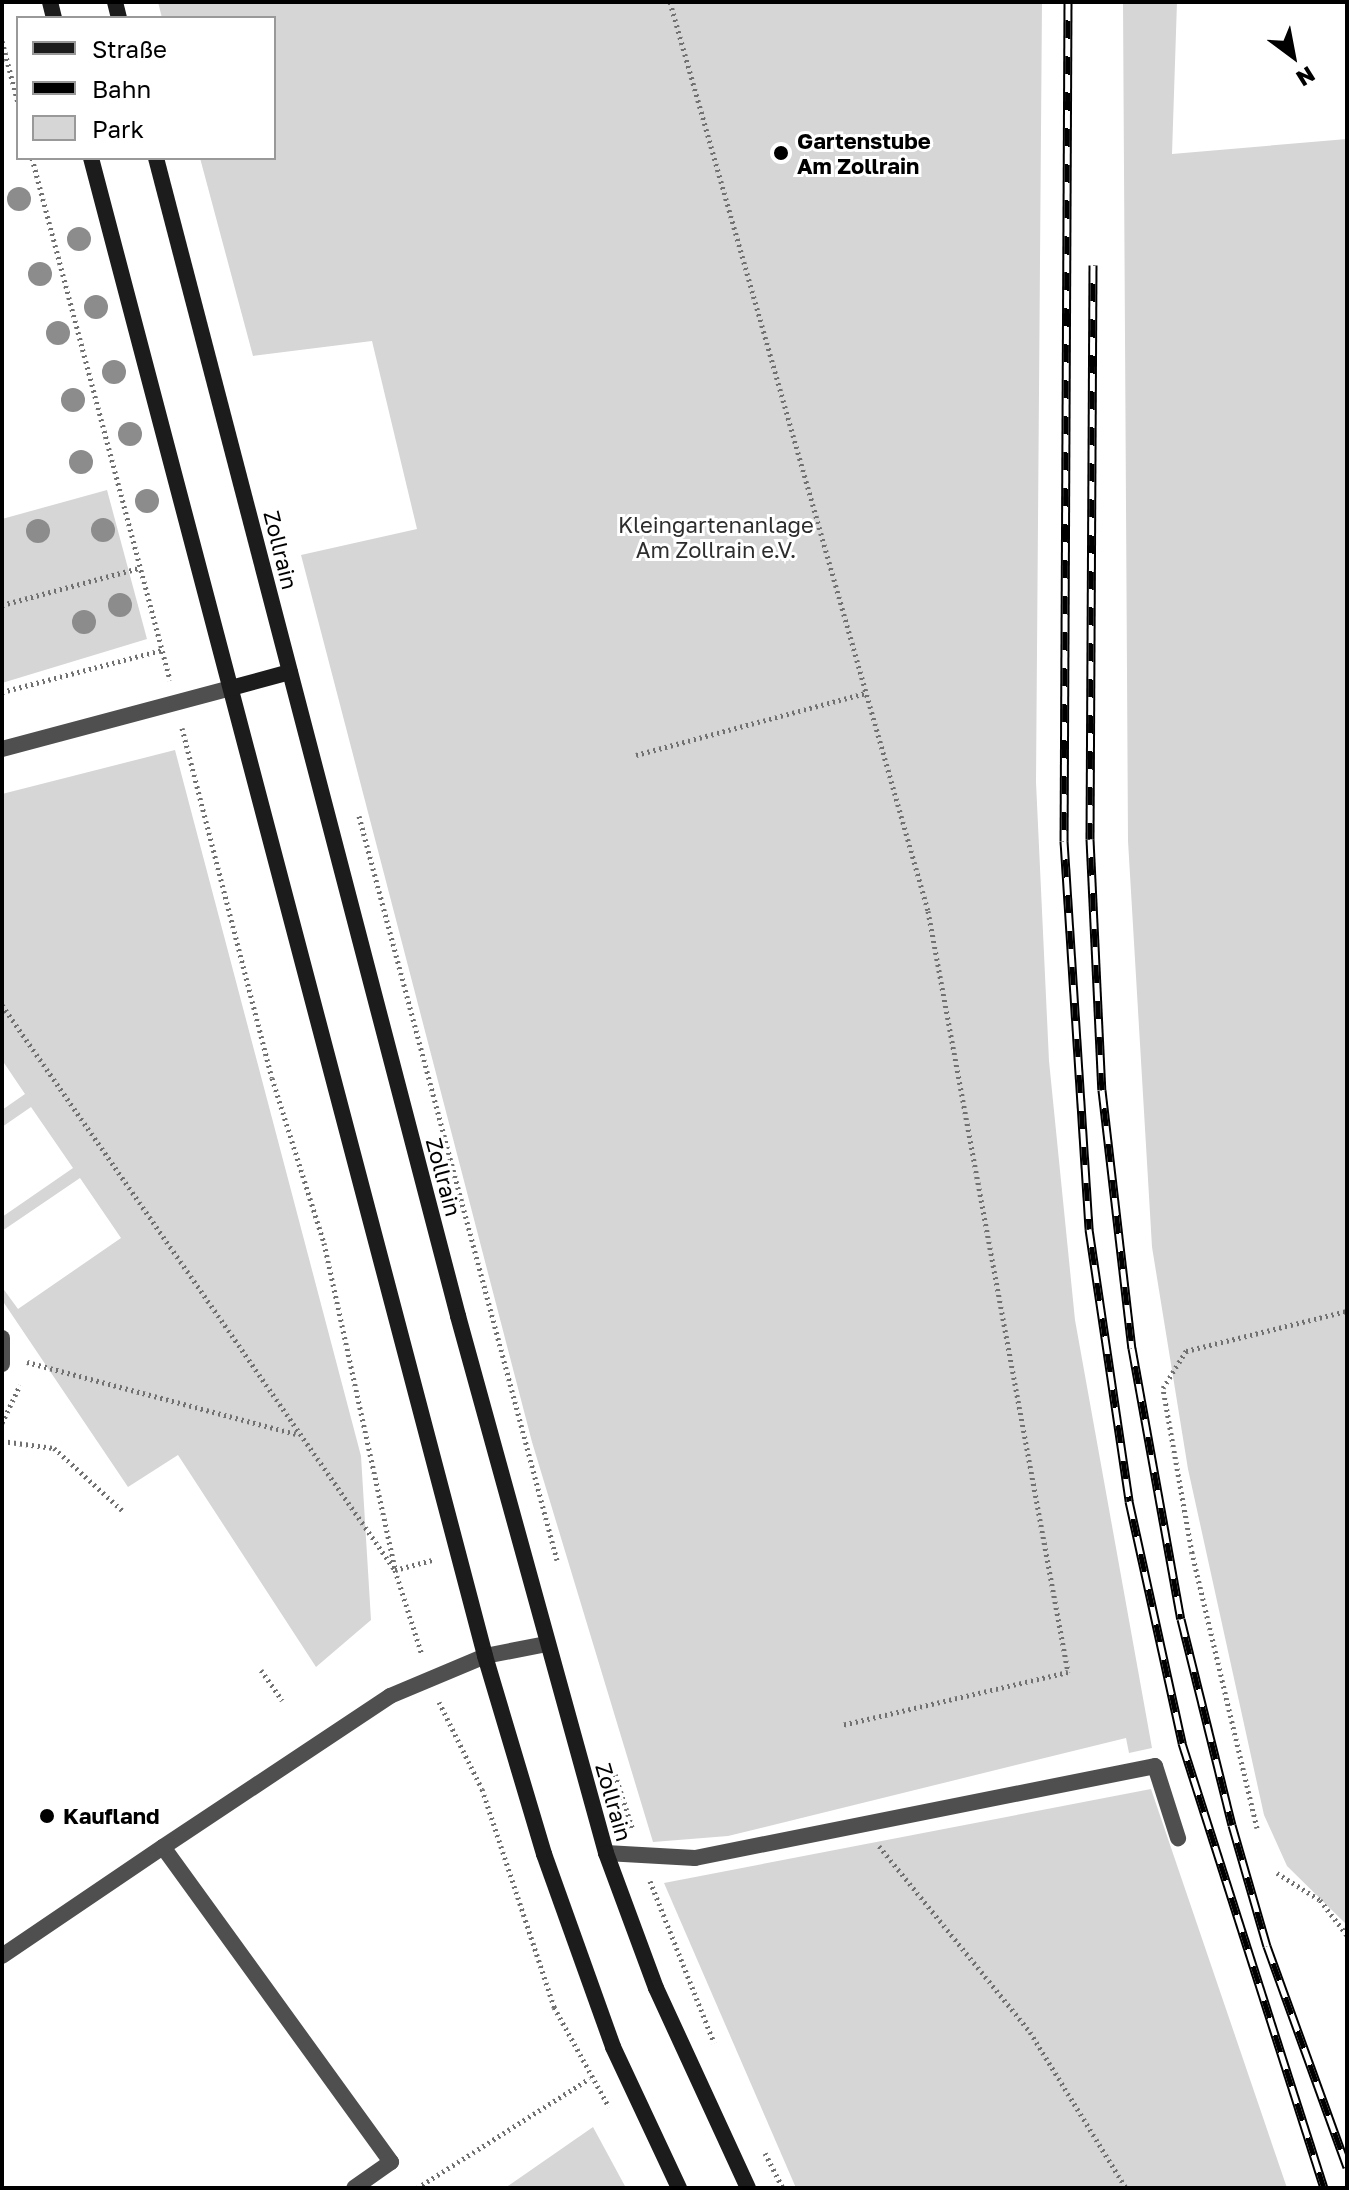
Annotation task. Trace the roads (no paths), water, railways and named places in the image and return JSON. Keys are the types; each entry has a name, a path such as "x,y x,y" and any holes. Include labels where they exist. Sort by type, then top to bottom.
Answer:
{"main road":[{"path":"92,160 485,1656 544,1854 613,2047 679,2188"},
{"name":"Zollrain","path":"157,160 546,1644 606,1853 656,1988 748,2188"},
{"path":"231,688 290,672"}],"street":[{"path":"2,749 231,688"},
{"path":"2,1338 3,1360"},
{"path":"2,1956 163,1847 429,1676 485,1656 546,1644"},
{"path":"606,1853 695,1858 860,1822 1155,1766 1178,1838"},
{"path":"163,1847 391,2162 354,2188"}],"railway":[{"path":"1068,2 1064,841 1089,1229 1129,1501 1182,1743 1324,2188"},
{"path":"1093,265 1090,839 1102,1090 1132,1348 1181,1619 1232,1825 1267,1946 1347,2167"}],"place":[{"name":"Gartenstube Am Zollrain","path":"781,153"},
{"name":"Kaufland","path":"47,1816"}],"park label":[{"name":"Kleingartenanlage Am Zollrain e.V.","path":"716,536"}]}
